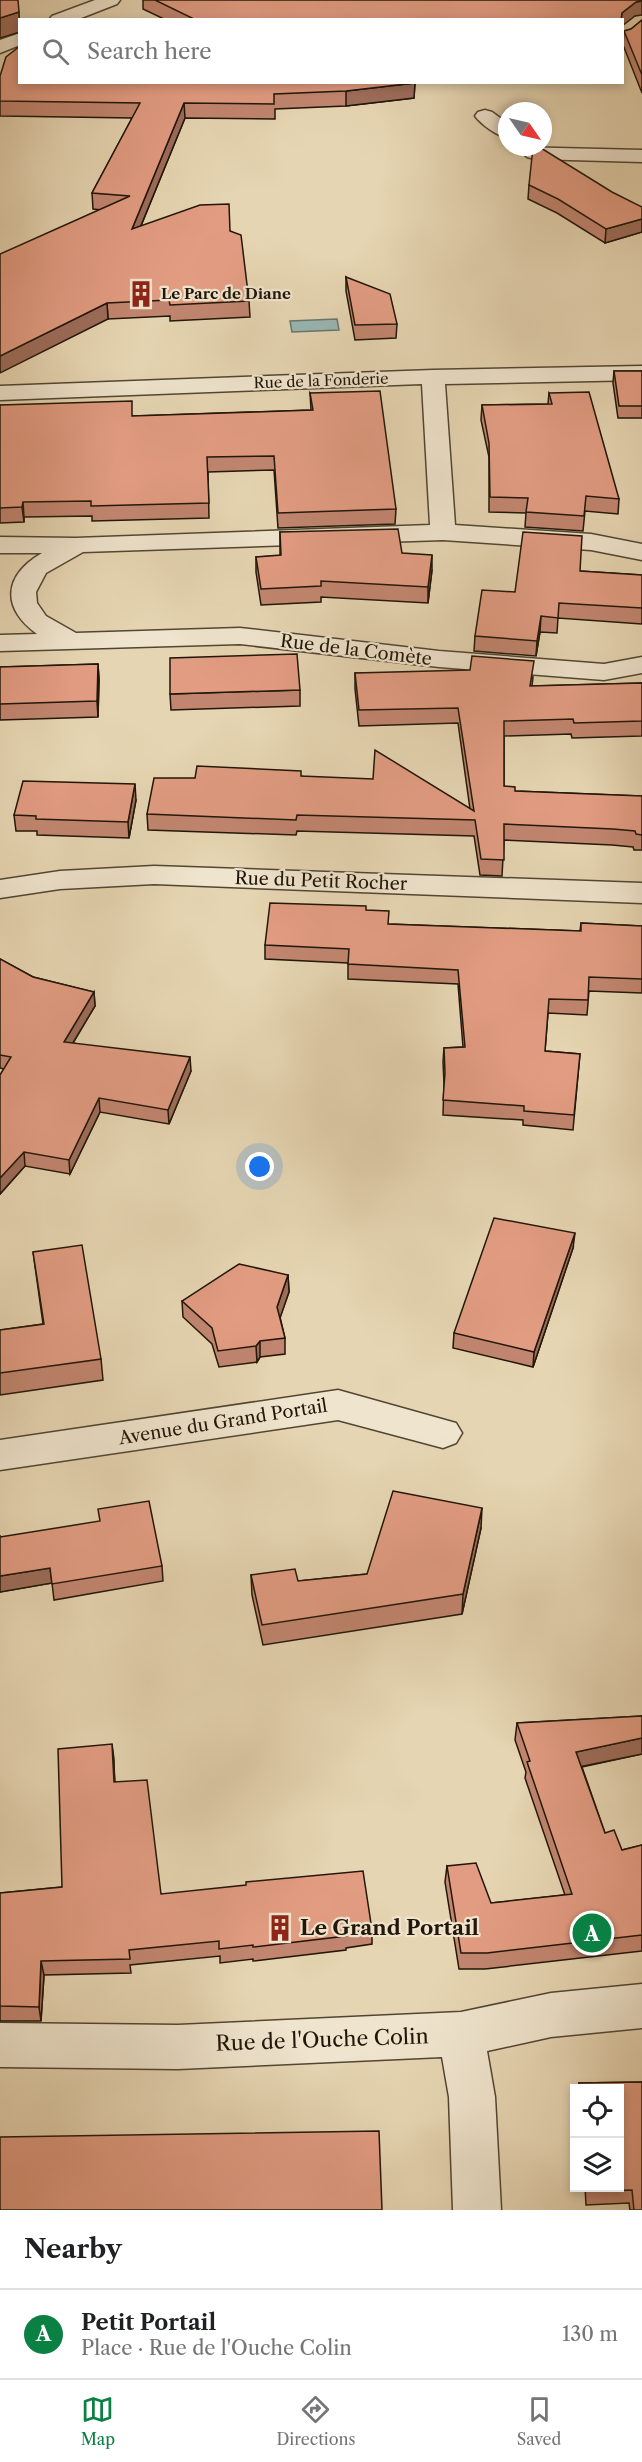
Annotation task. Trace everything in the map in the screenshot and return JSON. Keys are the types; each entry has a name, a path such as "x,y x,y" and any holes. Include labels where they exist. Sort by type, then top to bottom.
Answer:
{"street":[{"path":"63,18 111,0"},
{"path":"485,116 498,125"},
{"path":"552,154 642,156"},
{"name":"Rue de la Fonderie","path":"0,393 433,377 642,374"},
{"path":"433,377 443,532"},
{"name":"Rue de la Comète","path":"0,545 78,545 443,532 591,542 642,552"},
{"name":"Rue de la Comète","path":"70,640 49,632 28,615 23,592 28,579 38,568 51,558 78,545"},
{"name":"Rue de la Comète","path":"0,643 240,636 439,659 604,672 642,665"},
{"name":"Rue du Petit Rocher","path":"0,889 60,880 154,875 642,893"},
{"name":"Avenue du Grand Portail","path":"0,1455 338,1405 443,1433"},
{"name":"Rue de l'Ouche Colin","path":"0,2045 178,2047 461,2034 551,2015 642,2006"},
{"path":"461,2034 472,2097 477,2210"}],"water":[{"path":"337,319 339,330 292,332 290,321"}],"building":[{"path":"0,0 18,0 19,12 0,18"},
{"path":"155,0 642,0 622,13 621,18 192,18"},
{"path":"642,20 642,75 624,31 631,29"},
{"path":"18,48 18,84 406,84 346,91 274,94 274,104 184,103 132,229 200,205 229,204 230,231 241,235 249,301 170,305 169,300 107,303 0,356 0,254 130,196 92,193 140,103 0,101 0,76 6,57"},
{"path":"552,155 612,192 642,207 642,219 606,229 558,199 529,185 532,156"},
{"path":"346,277 390,294 397,324 355,325"},
{"path":"614,371 642,371 642,406 619,406"},
{"path":"380,391 396,509 278,513 274,456 207,457 209,503 91,506 91,501 23,502 22,507 0,508 0,405 132,401 132,416 313,410 310,393"},
{"path":"589,392 619,499 586,496 584,516 526,512 528,498 490,497 489,443 482,405 552,404 549,393"},
{"path":"398,529 402,553 432,555 428,587 321,581 321,586 261,589 256,557 281,555 280,532"},
{"path":"523,532 582,536 580,571 642,575 642,608 559,603 558,618 541,616 537,641 475,636 482,590 515,592"},
{"path":"297,654 300,690 170,694 170,658"},
{"path":"472,656 534,661 530,686 642,683 642,721 574,723 573,719 504,721 504,786 515,787 515,791 642,796 642,835 636,834 635,831 613,829 504,824 504,860 481,859 475,820 297,815 296,820 147,814 154,778 195,778 197,766 301,771 301,776 373,779 375,750 474,811 458,708 359,710 355,673 470,670"},
{"path":"98,664 97,701 0,704 0,667"},
{"path":"23,781 135,784 128,822 36,819 36,816 14,815"},
{"path":"270,903 366,906 366,910 389,911 388,924 581,931 581,923 642,926 642,979 589,977 588,1000 549,999 545,1051 580,1054 574,1115 524,1111 524,1106 443,1100 444,1048 465,1047 458,970 348,964 349,949 265,945"},
{"path":"0,959 33,977 94,992 64,1042 190,1057 168,1110 99,1098 69,1160 24,1152 0,1178 0,1075 11,1057 0,1055"},
{"path":"494,1218 575,1233 534,1352 454,1333"},
{"path":"82,1245 101,1359 0,1373 0,1330 44,1324 33,1252"},
{"path":"239,1264 288,1275 277,1307 285,1338 260,1341 256,1346 218,1351 212,1328 182,1301"},
{"path":"393,1491 482,1508 463,1594 262,1625 251,1575 295,1569 298,1581 367,1574"},
{"path":"149,1501 162,1566 52,1584 50,1568 0,1576 0,1537 100,1521 98,1509"},
{"path":"642,1716 642,1738 576,1752 605,1833 614,1830 622,1850 642,1845 642,1935 487,1953 461,1953 447,1866 476,1863 491,1903 572,1894 527,1762 530,1761 517,1723"},
{"path":"112,1744 114,1782 147,1780 161,1894 246,1885 246,1882 363,1871 372,1930 345,1933 346,1936 253,1947 253,1945 219,1949 219,1941 129,1950 130,1959 41,1961 39,2007 0,2006 0,1893 62,1887 58,1749"},
{"path":"642,2082 642,2210 634,2210 632,2190 624,2190 624,2084 579,2083"},
{"path":"379,2131 382,2210 0,2210 0,2137"}],"place":[{"name":"Le Parc de Diane","path":"141,294"},
{"name":"Le Grand Portail","path":"280,1928"},
{"name":"Petit Portail","path":"592,1933"}]}
